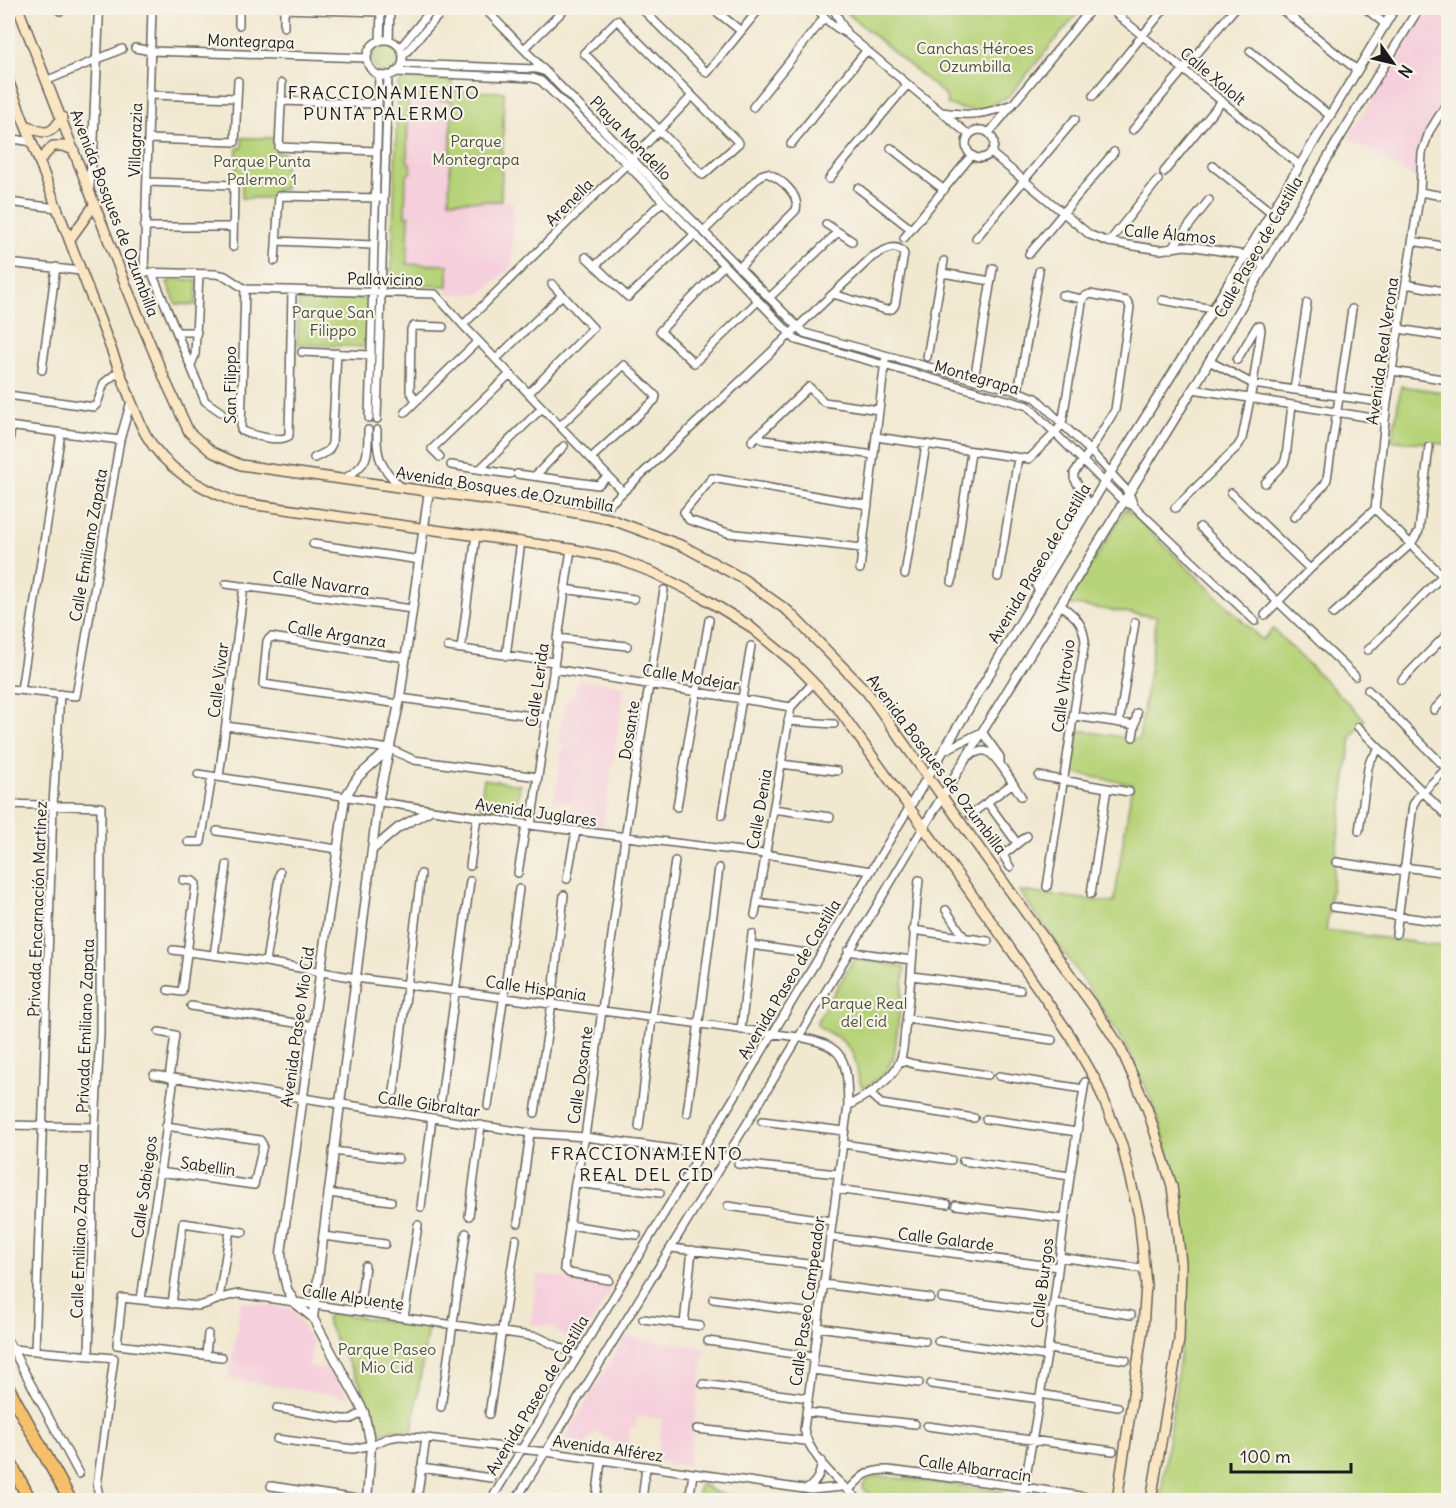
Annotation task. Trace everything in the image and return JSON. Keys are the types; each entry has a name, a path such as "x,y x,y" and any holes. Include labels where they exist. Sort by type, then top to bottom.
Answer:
{"highway":[{"path":"8,1388 70,1500"},
{"path":"8,1460 30,1500"}],"main road":[{"name":"Avenida Bosques de Ozumbilla","path":"18,8 166,382 189,432 212,452 241,465 555,509 610,519 683,546 743,579 788,611 859,683 943,795 1120,1047 1147,1107 1172,1186 1181,1263 1179,1340 1151,1500"},
{"path":"8,80 130,401 146,436 169,466 203,489 235,502 521,541 615,558 654,573 702,597 748,625 794,663 837,706 1064,1026 1096,1081 1122,1145 1139,1216 1146,1284 1143,1328 1117,1500"},
{"path":"26,125 40,132 49,132 56,127 62,117"},
{"path":"39,161 53,146 63,146 74,150"},
{"path":"70,239 95,204"}],"street":[{"path":"57,8 60,11 69,8"},
{"path":"89,189 93,151 99,8"},
{"name":"Villagrazia","path":"144,272 152,8"},
{"path":"239,8 239,24"},
{"path":"284,27 284,8 381,10 380,40"},
{"path":"389,40 390,8"},
{"path":"400,48 433,8"},
{"path":"373,405 382,292 384,198 392,74 445,8"},
{"name":"Playa Mondello","path":"484,8 629,161 662,202 790,335"},
{"path":"524,49 566,8"},
{"path":"641,8 707,73 760,8"},
{"path":"712,8 741,32"},
{"path":"818,8 824,18 834,27 847,34 969,135"},
{"path":"833,8 847,34"},
{"path":"989,133 1092,8"},
{"name":"Calle Xololt","path":"1109,8 1299,165"},
{"path":"1093,96 1165,8"},
{"path":"1133,130 1235,8"},
{"path":"1365,8 1385,24"},
{"name":"Calle Paseo de Castilla","path":"1111,473 1395,8"},
{"path":"1409,8 1413,12 1412,20"},
{"name":"Calle Paseo de Castilla","path":"1124,502 1419,8"},
{"path":"1281,9 1357,70"},
{"path":"753,107 824,18"},
{"path":"617,20 739,143 703,175 658,130 584,52 617,20"},
{"path":"392,74 379,75 371,68 367,58 373,44 380,40 389,40 400,48 402,60"},
{"name":"Montegrapa","path":"135,48 151,51 367,58"},
{"path":"48,80 122,50"},
{"path":"791,144 866,51"},
{"path":"1250,51 1329,115"},
{"path":"402,60 537,69 546,72"},
{"path":"483,67 483,76"},
{"name":"Playa Mondello","path":"392,74 533,78 541,81 704,231 798,327"},
{"path":"373,419 370,355 379,75"},
{"path":"148,139 234,142 238,81"},
{"path":"282,83 279,147 376,151"},
{"path":"830,179 907,85"},
{"path":"150,95 236,98"},
{"name":"Arenella","path":"463,325 692,96"},
{"path":"281,101 377,104"},
{"path":"1164,172 1222,101"},
{"name":"Avenida Real Verona","path":"1375,509 1387,403 1420,192 1422,153 1429,132 1449,101"},
{"path":"940,112 965,115 988,113 1012,104"},
{"path":"976,238 1075,119"},
{"path":"982,130 989,133 994,147 991,153 985,158 978,159 971,156 966,150 969,135 982,130"},
{"path":"8,138 32,141"},
{"path":"891,148 944,190"},
{"path":"1029,254 1114,152"},
{"name":"Calle Álamos","path":"991,153 1090,235 1109,242 1172,249 1184,246 1196,247 1256,257 1263,267"},
{"path":"904,238 971,156"},
{"path":"1213,166 1271,212"},
{"path":"704,231 761,175 767,173 774,177 796,196 798,203 796,210 739,268"},
{"path":"1109,242 1158,180"},
{"path":"147,182 232,184 234,188 233,247"},
{"path":"858,188 911,229"},
{"path":"1420,192 1449,197"},
{"path":"275,261 278,201 281,195 384,198"},
{"path":"1172,249 1209,200"},
{"path":"8,202 57,208"},
{"path":"595,266 662,202"},
{"path":"826,224 852,241"},
{"path":"144,227 233,227"},
{"path":"769,298 838,232"},
{"path":"586,257 628,297 694,235"},
{"path":"276,241 373,245"},
{"path":"1412,241 1449,247"},
{"path":"608,506 872,257 892,247 903,251 895,305 892,309 886,310 833,294"},
{"path":"927,357 944,261"},
{"path":"8,263 81,271"},
{"path":"724,266 660,331 694,363 758,301"},
{"path":"42,370 56,267"},
{"path":"975,380 993,268"},
{"path":"1018,392 1039,271"},
{"path":"144,272 178,332 205,401 220,412"},
{"name":"Pallavicino","path":"144,272 225,276 245,290 435,294 623,492"},
{"path":"942,273 991,281"},
{"path":"191,365 195,355 199,274"},
{"path":"529,393 593,328 552,284"},
{"path":"1406,284 1449,292"},
{"name":"San Filippo","path":"245,290 241,430 264,437 283,439 289,436 292,290"},
{"path":"876,438 1029,459 1062,424 1082,299 1090,294 1129,303 1115,410 1074,473 1074,478 1086,499 1037,580 1036,586 1040,590"},
{"path":"496,359 562,295"},
{"path":"1062,296 1082,299"},
{"path":"1162,300 1213,309"},
{"path":"1294,390 1307,303"},
{"path":"1294,517 1325,484 1341,397 1353,309"},
{"path":"416,401 410,391 411,329 414,326 442,327"},
{"path":"1175,508 1238,446 1242,439 1251,398 1260,326 1257,326 1236,360"},
{"name":"Montegrapa","path":"798,327 804,333 1036,398 1129,493"},
{"path":"1399,329 1449,337"},
{"path":"178,332 197,332"},
{"name":"Montegrapa","path":"790,335 796,340 1028,406 1124,502"},
{"path":"405,412 478,341"},
{"path":"302,352 370,355"},
{"path":"314,458 328,451 332,444 337,353"},
{"path":"860,569 886,356"},
{"path":"1209,361 1253,384 1387,403"},
{"path":"560,426 624,365 634,373 656,396 655,400 591,458"},
{"path":"8,396 94,407 97,405 104,383 119,371"},
{"path":"1393,371 1449,380"},
{"path":"440,457 432,449 510,374"},
{"path":"874,455 755,438 809,387 824,402 879,410"},
{"path":"1193,389 1385,420"},
{"name":"Calle Emiliano Zapata","path":"60,694 76,696 120,440 130,401"},
{"path":"1265,483 1284,463 1292,405"},
{"path":"480,469 542,408"},
{"path":"8,450 9,426 120,440"},
{"path":"368,430 383,467 401,488"},
{"path":"343,480 359,470 364,463 376,430"},
{"path":"21,690 61,433"},
{"path":"905,574 926,445"},
{"path":"535,476 564,446"},
{"path":"1333,614 1411,544 1419,531 1429,447"},
{"path":"952,582 971,452"},
{"path":"998,577 1018,458"},
{"path":"451,465 598,485 608,476"},
{"path":"1096,474 1104,465"},
{"name":"Avenida Paseo de Castilla","path":"490,1500 774,1034 1111,473"},
{"path":"862,548 728,533 689,520 684,512 712,478 868,505"},
{"name":"Avenida Paseo Mio Cid","path":"313,1318 378,802 400,701 429,491"},
{"path":"1129,493 1134,506"},
{"path":"1231,493 1310,569"},
{"path":"516,1500 671,1248 966,757 1124,502 1134,506 1255,621"},
{"path":"1265,615 1310,569 1375,509 1446,578 1368,650"},
{"path":"1200,527 1354,676"},
{"path":"461,649 476,535"},
{"path":"506,656 521,541"},
{"path":"313,544 420,560"},
{"name":"Calle Lerida","path":"518,873 538,777 571,549"},
{"name":"Calle Navarra","path":"226,584 412,609"},
{"name":"Calle Vivar","path":"188,842 201,842 226,726 244,586"},
{"path":"564,590 634,599"},
{"name":"Dosante","path":"625,838 664,590"},
{"name":"Calle Vitrovio","path":"1047,887 1085,641 1078,620 1060,605"},
{"path":"677,807 709,620"},
{"path":"1119,723 1135,622"},
{"path":"1401,680 1449,633"},
{"name":"Calle Arganza","path":"406,658 271,637 267,641 263,684 547,718"},
{"path":"557,638 627,646"},
{"path":"722,815 751,646"},
{"name":"Calle Modejar","path":"448,647 790,707"},
{"path":"790,707 813,683"},
{"path":"8,690 60,694"},
{"path":"1368,690 1448,768 1413,805 1396,934"},
{"name":"Privada Encarnación Martínez","path":"35,1351 53,805 60,694"},
{"path":"1434,710 1449,695"},
{"name":"Calle Denia","path":"755,915 790,707"},
{"path":"1133,737 1137,713"},
{"path":"1074,716 1135,725"},
{"path":"788,721 834,724"},
{"path":"226,726 390,749 414,760 538,777"},
{"path":"1358,727 1449,817"},
{"path":"945,750 982,732"},
{"path":"982,732 989,748 1000,757 1000,762 1021,796"},
{"path":"966,757 989,748"},
{"name":"Avenida Paseo Mio Cid","path":"365,1500 371,1445 364,1412 313,1318 295,1303 287,1289 281,1253 345,797 358,777 390,749"},
{"path":"1359,831 1368,768 1379,749"},
{"path":"781,764 837,771"},
{"name":"Avenida Juglares","path":"198,774 429,811 625,838 765,854 871,871"},
{"path":"1039,776 1129,792"},
{"path":"970,815 1013,783"},
{"path":"1091,894 1107,788"},
{"path":"987,802 1017,843"},
{"path":"8,804 53,805"},
{"name":"Privada Emiliano Zapata","path":"53,805 101,807 100,1034 95,1127"},
{"path":"773,809 830,817"},
{"path":"372,850 398,828 429,811"},
{"path":"470,866 477,817"},
{"path":"217,831 337,849"},
{"path":"567,879 576,831"},
{"path":"1010,867 1003,855 1027,836"},
{"name":"Calle Dosante","path":"609,1280 565,1271 564,1268 575,1183 585,1137 625,838"},
{"path":"639,1127 675,861"},
{"path":"1336,862 1449,873"},
{"path":"214,955 227,865"},
{"path":"687,1113 719,868"},
{"path":"266,962 280,872"},
{"path":"394,1092 422,874"},
{"path":"168,990 182,993 196,884 193,881 183,880"},
{"path":"848,1106 870,1094 889,1077 900,1060 912,976 913,930 919,880"},
{"path":"441,1099 470,881"},
{"path":"488,1106 519,889"},
{"path":"536,1113 552,1003 564,895"},
{"path":"757,902 831,912"},
{"path":"1333,907 1449,923"},
{"path":"946,910 964,937"},
{"path":"913,930 988,941"},
{"path":"741,1030 752,934"},
{"path":"751,945 807,953"},
{"name":"Calle Hispania","path":"173,950 456,992 817,1040 829,1045 844,1062 847,1072 848,1106"},
{"path":"848,951 911,960"},
{"path":"912,976 1020,990"},
{"path":"191,1006 313,1026"},
{"path":"907,1019 1052,1040"},
{"name":"Calle Sabiegos","path":"141,1299 166,1126 175,1037 172,1034 159,1032"},
{"path":"900,1060 988,1075"},
{"name":"Calle Gibraltar","path":"154,1075 530,1133 585,1137 702,1153"},
{"name":"Calle Burgos","path":"999,1076 1084,1086 1047,1352 1022,1500"},
{"path":"870,1094 881,1104 974,1118"},
{"name":"Calle Paseo Campeador","path":"806,1441 804,1429 806,1412 848,1106"},
{"path":"421,1207 432,1118"},
{"path":"986,1119 1077,1132"},
{"path":"762,1121 844,1131"},
{"path":"8,1125 95,1127"},
{"path":"469,1216 481,1125"},
{"name":"Sabellin","path":"159,1172 254,1185 263,1145 260,1140 166,1126"},
{"name":"Calle Emiliano Zapata","path":"89,1355 95,1127"},
{"path":"518,1223 530,1133"},
{"path":"843,1144 951,1160"},
{"path":"333,1151 398,1159"},
{"path":"963,1161 1070,1176"},
{"path":"738,1164 838,1174"},
{"path":"575,1183 660,1193"},
{"path":"836,1189 946,1204"},
{"path":"328,1193 391,1201"},
{"path":"956,1205 1064,1220"},
{"path":"728,1206 832,1221"},
{"path":"172,1304 183,1223 243,1232"},
{"path":"404,1318 418,1225"},
{"path":"569,1225 637,1235"},
{"path":"219,1298 230,1230"},
{"path":"441,1407 466,1233"},
{"path":"323,1236 385,1244"},
{"name":"Calle Galarde","path":"830,1237 1058,1267"},
{"path":"489,1414 516,1239"},
{"path":"671,1248 825,1266"},
{"path":"684,1324 692,1250"},
{"path":"1059,1257 1144,1269"},
{"path":"359,1311 365,1266"},
{"path":"823,1284 930,1298"},
{"name":"Calle Alpuente","path":"206,1355 117,1345 122,1298 198,1306 209,1304 228,1295 239,1294 538,1337 578,1356"},
{"path":"942,1298 1052,1313"},
{"path":"713,1299 819,1314"},
{"path":"1054,1303 1131,1315"},
{"path":"643,1319 700,1326"},
{"path":"817,1327 925,1341"},
{"path":"208,1334 206,1355 222,1357"},
{"path":"8,1341 79,1474"},
{"path":"708,1341 813,1357"},
{"path":"938,1341 1126,1360"},
{"path":"12,1349 114,1358 96,1486 100,1500"},
{"path":"812,1370 920,1383"},
{"path":"703,1384 808,1398"},
{"path":"931,1384 1118,1407"},
{"path":"277,1408 342,1419 351,1419 364,1412"},
{"path":"806,1412 915,1425"},
{"path":"927,1426 1113,1451"},
{"path":"698,1429 806,1441 845,1489 859,1500"},
{"name":"Avenida Alférez","path":"277,1439 345,1448 371,1445 399,1436 426,1438 546,1452 807,1489 845,1489"},
{"path":"417,1500 426,1438"},
{"path":"596,1500 601,1461"},
{"path":"807,1489 816,1482 822,1461"},
{"path":"642,1500 646,1467"},
{"path":"421,1468 491,1478"},
{"name":"Calle Albarracín","path":"845,1489 864,1474 874,1470 888,1470 1106,1500"},
{"path":"689,1500 693,1474"},
{"path":"272,1486 365,1500"}],"shaded area":[{"path":"1428,11 1448,13 1448,95 1427,129 1418,180 1348,138"},
{"path":"408,99 452,100 449,201 513,201 512,266 481,294 448,294 448,265 407,264 406,177 411,171 407,160"},
{"path":"578,679 625,686 603,825 571,820 573,804 554,801 563,744 559,740 566,699 575,693"},
{"path":"538,1274 611,1285 610,1292 578,1344 574,1344 552,1327 530,1324"},
{"path":"241,1301 292,1309 313,1344 309,1366 333,1371 347,1397 229,1379"},
{"path":"625,1337 705,1348 688,1466 656,1461 662,1419 637,1416 636,1427 630,1427 626,1450 595,1431 586,1445 576,1444 565,1438"}],"green space":[{"name":"Canchas Héroes Ozumbilla","path":"841,8 1082,8 1009,96 988,107 976,110 962,109 947,104 946,96"},
{"path":"386,45 396,49 400,59 396,69 386,73 376,69 372,59 376,49"},
{"name":"Parque Montegrapa","path":"405,79 452,80 453,91 504,92 501,201 449,201 452,101 408,100 407,160 411,165 411,171 406,177 405,216 409,216 407,264 448,265 448,286 391,285 398,84"},
{"name":"Parque Punta Palermo 1","path":"242,138 277,138 277,153 285,153 285,189 276,190 276,198 242,198 242,180 236,180 237,148 242,148"},
{"path":"174,279 197,280 196,305 176,304 167,282"},
{"name":"Parque San Filippo","path":"299,296 369,299 367,347 297,344"},
{"path":"1401,386 1448,393 1448,444 1392,441"},
{"path":"1126,508 1262,640 1273,629 1365,720 1351,737 1326,930 1448,947 1448,1500 1160,1500 1184,1323 1182,1231 1173,1175 1148,1093 1122,1040 1089,989 1019,891 1114,903 1132,784 1072,773 1079,730 1139,740 1157,617 1067,604"},
{"path":"484,779 520,785 516,811 480,806"},
{"name":"Parque Real del cid","path":"854,959 902,966 905,969 894,1056 886,1072 866,1088 860,1083 854,1055 847,1045 817,1025 817,1021"},
{"name":"Parque Paseo Mio Cid","path":"330,1313 428,1327 412,1431 395,1429 383,1432 377,1428 359,1381 335,1340 326,1319"},
{"path":"880,1476 1002,1491 1001,1500 876,1500 863,1488 863,1485 871,1478"},
{"path":"700,1483 716,1493 766,1500 697,1500"}],"district":[{"name":"FRACCIONAMIENTO PUNTA PALERMO","path":"384,103"},
{"name":"FRACCIONAMIENTO REAL DEL CID","path":"647,1164"}]}
